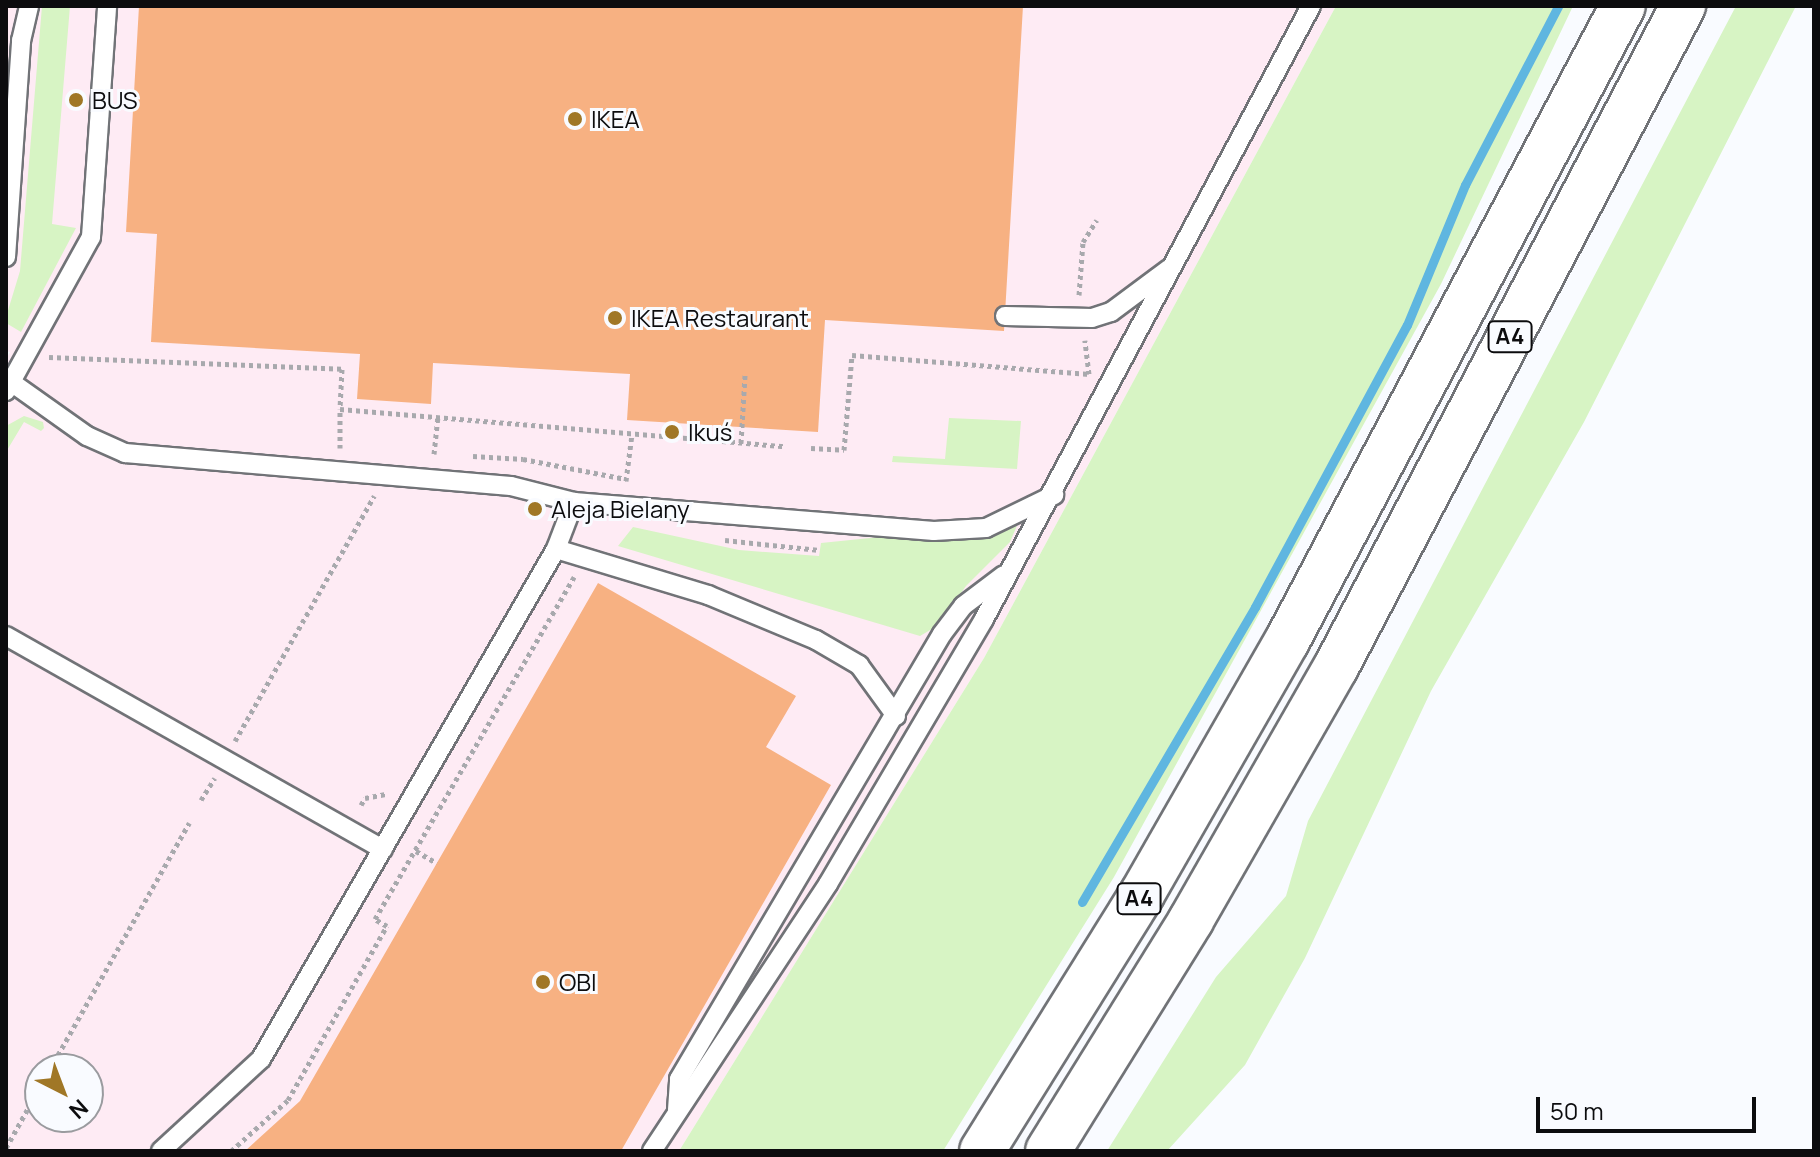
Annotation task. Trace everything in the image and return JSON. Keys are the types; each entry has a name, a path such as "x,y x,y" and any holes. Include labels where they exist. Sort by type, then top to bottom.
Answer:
{"highway":[{"name":"A4","path":"982,1151 1142,894 1287,641 1623,6"},
{"name":"A4","path":"1048,1151 1191,920 1336,667 1683,6"}],"lane":[{"path":"6,257 21,41 29,6"},
{"path":"107,6 91,237 8,387 87,436 125,453 511,486 574,502 934,531 986,528 1055,494"},
{"path":"652,1151 828,884 1012,570 1311,6"},
{"path":"1005,316 1079,319 1111,312 1174,265"},
{"path":"161,1151 261,1059 556,549 574,502"},
{"path":"556,549 708,595 816,640 859,665 896,716"},
{"path":"677,1113 679,1079 963,606 1012,570"},
{"path":"6,636 383,849"}],"path":[{"path":"811,448 844,450 852,355 1089,374 1079,319 1083,242 1097,220"},
{"path":"47,357 342,369 339,448 353,449"},
{"path":"741,443 745,375"},
{"path":"340,409 784,446"},
{"path":"434,454 438,418"},
{"path":"624,492 632,434"},
{"path":"420,453 448,455"},
{"path":"463,456 523,459 626,479"},
{"path":"232,746 377,491"},
{"path":"231,1151 288,1100 387,926 375,919 583,568"},
{"path":"201,800 217,773"},
{"path":"361,805 365,798 380,799 393,782"},
{"path":"59,1053 189,823"},
{"path":"416,851 437,863"},
{"path":"6,1148 24,1116"}],"shaded area":[{"name":"Aleja Bielany","path":"6,6 1336,6 984,658 679,1151 6,1151 6,359 10,352 6,351"}],"green space":[{"path":"42,6 70,6 52,224 76,228 21,332 6,323 6,317 20,271"},
{"path":"1336,6 1573,6 1441,284 1114,877 943,1151 679,1151 984,658"},
{"path":"1736,6 1796,6 1584,422 1431,691 1305,958 1245,1065 1167,1151 1107,1151 1216,977 1286,896 1308,821"},
{"path":"24,416 43,422 44,428 41,431 24,422 6,452 6,426"},
{"path":"949,418 1021,421 1017,469 892,462 893,456 945,459"},
{"path":"1019,521 1010,542 966,586 937,626 920,636 618,546 633,527 739,550 819,556 821,543 890,536 972,540"}],"building":[{"name":"IKEA","path":"139,6 1023,6 1004,331 825,320 818,432 627,420 630,374 433,363 431,404 357,399 360,354 151,342 157,234 126,232"},
{"name":"OBI","path":"598,583 796,696 766,747 831,785 621,1151 245,1151 300,1101"}],"waterway":[{"path":"1082,902 1255,607 1407,325 1465,185 1558,6"}],"place":[{"name":"BUS","path":"76,100"},
{"name":"IKEA","path":"575,119"},
{"name":"IKEA Restaurant","path":"615,318"},
{"name":"Ikuś","path":"672,432"},
{"name":"Aleja Bielany","path":"535,509"},
{"name":"OBI","path":"543,982"}]}
